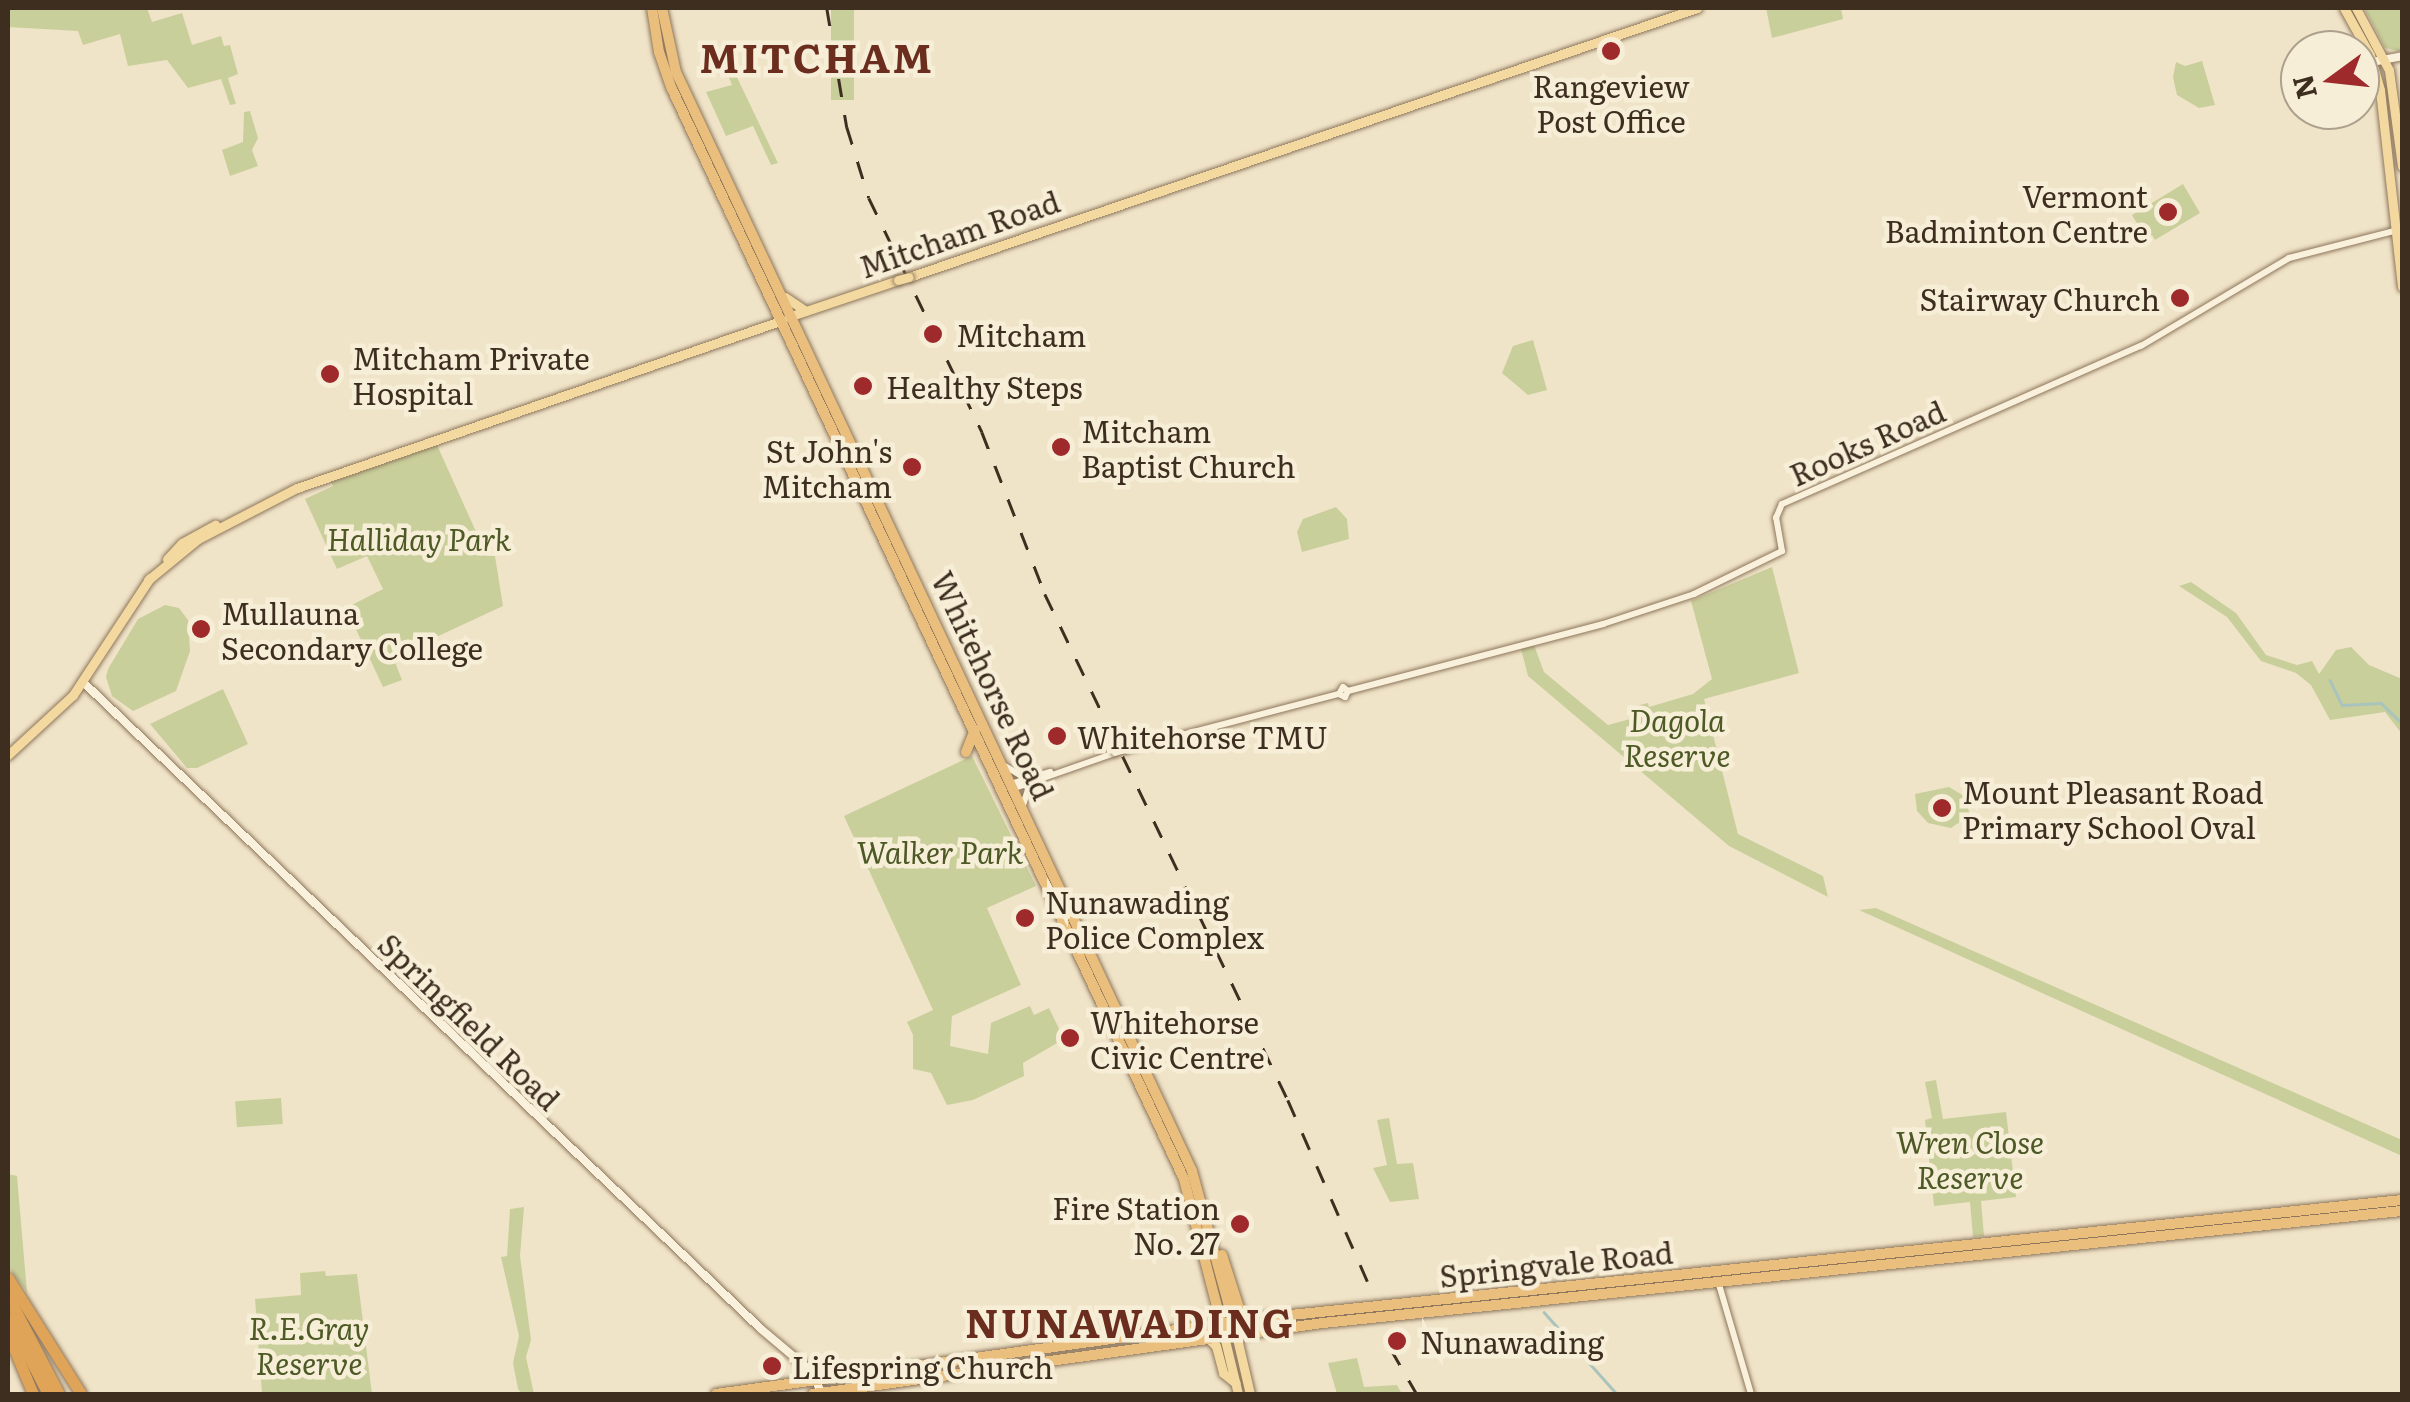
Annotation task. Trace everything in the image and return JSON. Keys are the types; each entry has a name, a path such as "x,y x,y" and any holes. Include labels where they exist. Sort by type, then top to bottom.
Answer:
{"highway":[{"name":"Whitehorse Road","path":"652,8 666,75 785,297 793,340 975,729 1023,805 1082,944"},
{"name":"Whitehorse Road","path":"662,8 676,72 712,158 1005,766 1017,818 1138,1061 1196,1195 1216,1246 1229,1329"},
{"path":"966,752 975,729"},
{"path":"1017,818 1023,805"},
{"path":"1048,884 1061,887"},
{"name":"Whitehorse Road","path":"1196,1195 1216,1304 1229,1329"},
{"name":"Springvale Road","path":"716,1394 1196,1328 1252,1332 2402,1200"},
{"name":"Springvale Road","path":"813,1394 1208,1338 1248,1320 2402,1211"},
{"path":"1216,1246 1228,1266 1241,1312 1248,1320"},
{"path":"8,1278 81,1394"},
{"path":"8,1296 59,1394"},
{"path":"1196,1328 1216,1304"},
{"path":"8,1317 48,1394"},
{"path":"8,1334 32,1394"}],"main road":[{"name":"Mitcham Road","path":"8,755 83,682 148,580 198,539 342,470 1697,8"},
{"path":"2356,8 2388,70 2402,166"},
{"path":"2380,60 2402,56"},
{"path":"2388,70 2402,56"},
{"path":"2380,96 2400,232 2402,287"},
{"path":"785,297 806,311"},
{"path":"768,325 793,340"},
{"name":"Springfield Road","path":"83,682 817,1380 822,1394"},
{"name":"Whitehorse Road","path":"1229,1329 1240,1352 1250,1394"},
{"name":"Whitehorse Road","path":"1229,1329 1237,1389"},
{"path":"1240,1352 1252,1332"},
{"path":"1208,1338 1216,1346 1223,1373 1237,1389"}],"street":[{"name":"Rooks Road","path":"1032,779 1125,750 1339,694 1344,698 1348,691 1602,624 1694,594 1782,551 1776,518 1782,504 2141,346 2289,258 2400,232"},
{"path":"1005,766 1032,779"},
{"path":"1009,787 1032,779"},
{"path":"1023,805 1032,779"},
{"path":"1717,1277 1751,1394"}],"green space":[{"path":"8,8 147,8 152,22 182,13 192,45 221,36 224,46 230,45 238,74 228,78 236,104 230,105 221,79 188,88 167,60 128,66 120,34 83,45 78,31 8,27"},
{"path":"831,8 854,8 854,100 831,100"},
{"path":"1766,8 1841,8 1843,19 1772,38"},
{"path":"2364,8 2402,8 2402,52 2385,48 2380,30 2376,30"},
{"path":"2202,61 2215,105 2199,108 2177,95 2173,77 2176,62 2185,66"},
{"path":"734,71 778,163 771,165 753,126 726,136 706,92 732,85 727,73"},
{"path":"250,111 258,138 252,150 258,166 230,176 222,150 243,142 244,112"},
{"name":"Vermont Badminton Centre","path":"2183,184 2200,213 2155,240 2152,235 2146,238 2132,215"},
{"path":"1533,340 1547,390 1528,395 1502,373 1513,346"},
{"name":"Halliday Park","path":"437,445 487,556 495,556 503,606 393,657 402,680 383,687 346,608 383,589 367,556 337,569 305,499 333,486 331,482"},
{"path":"1336,507 1347,519 1349,539 1302,552 1297,532 1303,519"},
{"name":"Dagola Reserve","path":"1772,567 1799,673 1704,699 1738,834 1823,876 1828,897 1729,846 1528,676 1521,649 1534,645 1544,672 1608,725 1634,718 1631,707 1648,703 1649,707 1693,694 1712,679 1691,601"},
{"path":"2191,582 2236,613 2266,655 2297,665 2312,661 2319,674 2336,650 2351,647 2369,665 2402,679 2402,734 2385,712 2330,720 2311,685 2296,673 2261,661 2227,617 2179,586"},
{"path":"165,605 179,608 188,620 190,651 176,691 133,711 112,696 106,677 108,669 138,619"},
{"path":"223,689 248,744 197,768 187,768 150,724"},
{"name":"Walker Park","path":"972,756 1036,886 987,908 1021,985 952,1016 950,1046 988,1054 991,1023 1030,1006 1034,1015 1049,1008 1064,1039 1023,1063 1024,1076 973,1100 947,1105 931,1073 913,1069 913,1035 907,1022 933,1010 844,816"},
{"name":"Mount Pleasant Road Primary School Oval","path":"1949,787 1964,796 1970,815 1951,828 1928,823 1917,811 1915,794"},
{"path":"1876,908 2402,1140 2402,1156 1859,910"},
{"name":"Wren Close Reserve","path":"1936,1080 1943,1119 2006,1112 2016,1197 1981,1201 1984,1236 1973,1237 1970,1202 1934,1206 1925,1120 1932,1118 1925,1082"},
{"path":"281,1098 283,1124 237,1127 235,1101"},
{"path":"1389,1118 1397,1164 1413,1163 1419,1199 1390,1202 1373,1168 1387,1165 1377,1120"},
{"path":"8,1174 17,1176 27,1292 8,1267"},
{"path":"524,1207 520,1256 531,1340 526,1357 534,1394 522,1394 518,1389 513,1363 519,1336 501,1257 507,1256 510,1209"},
{"name":"R.E.Gray Reserve","path":"325,1271 326,1276 357,1274 372,1394 262,1394 255,1299 301,1295 300,1273"},
{"path":"1357,1358 1364,1387 1397,1385 1402,1394 1337,1394 1328,1363"}],"waterway":[{"path":"2330,680 2342,705 2381,703 2402,723"},
{"path":"1544,1312 1617,1394"}],"railway":[{"path":"827,8 847,127 869,198 982,432 1045,594 1288,1100 1370,1287"},
{"path":"1391,1349 1417,1394"}],"place":[{"name":"Rangeview Post Office","path":"1611,51"},
{"name":"Vermont Badminton Centre","path":"2168,212"},
{"name":"Stairway Church","path":"2180,298"},
{"name":"Mitcham","path":"933,334"},
{"name":"Mitcham Private Hospital","path":"330,374"},
{"name":"Healthy Steps","path":"863,386"},
{"name":"Mitcham Baptist Church","path":"1061,447"},
{"name":"St John's Mitcham","path":"912,467"},
{"name":"Mullauna Secondary College","path":"201,629"},
{"name":"Whitehorse TMU","path":"1057,736"},
{"name":"Mount Pleasant Road Primary School Oval","path":"1942,808"},
{"name":"Nunawading Police Complex","path":"1025,918"},
{"name":"Whitehorse Civic Centre","path":"1070,1038"},
{"name":"Fire Station No. 27","path":"1240,1224"},
{"name":"Nunawading","path":"1397,1341"},
{"name":"Lifespring Church","path":"772,1366"}],"district":[{"name":"MITCHAM","path":"817,56"},
{"name":"NUNAWADING","path":"1130,1321"}]}
